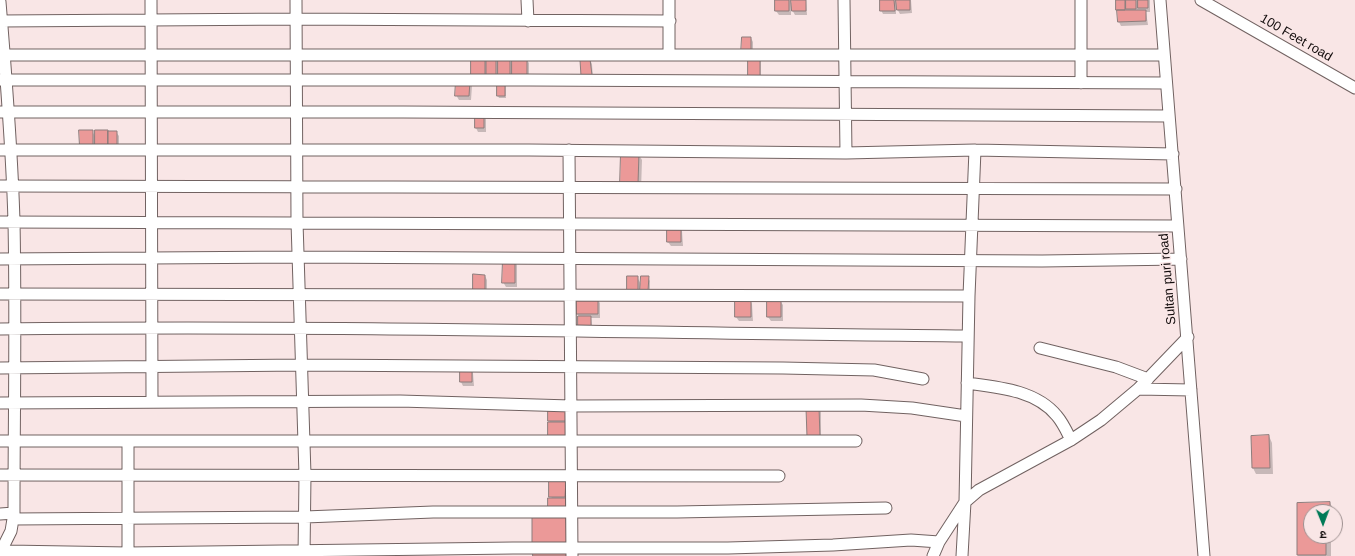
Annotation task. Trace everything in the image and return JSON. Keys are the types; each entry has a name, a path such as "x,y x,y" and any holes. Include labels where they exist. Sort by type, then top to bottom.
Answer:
{"street":[{"path":"151,0 152,402"},
{"path":"296,0 296,186 304,402 304,553"},
{"path":"527,0 528,21"},
{"path":"669,0 669,55"},
{"path":"844,0 846,153"},
{"path":"1081,0 1081,83"},
{"name":"Sultan puri road","path":"1160,0 1176,189 1177,226 1188,337 1204,556"},
{"name":"100 Feet road","path":"1201,0 1355,88"},
{"path":"0,2 5,150 12,186 14,222 14,516 11,530 0,553"},
{"path":"1,21 296,19 670,21"},
{"path":"2,55 1164,55"},
{"path":"3,80 846,80 1166,83"},
{"path":"4,112 1169,116"},
{"path":"5,150 569,150 846,153 976,150 1173,154"},
{"path":"569,150 569,331 571,406 570,512 572,552"},
{"path":"962,556 965,502 969,296 976,150"},
{"path":"0,186 1176,189"},
{"path":"0,222 1177,226"},
{"path":"0,259 298,257 1042,261 1181,259"},
{"path":"0,294 969,296"},
{"path":"0,329 152,327 301,328 968,336"},
{"path":"933,556 939,542 965,502 990,484 1071,440 1101,420 1138,390 1188,337"},
{"path":"1040,348 1116,367 1148,379"},
{"path":"0,368 152,368 302,365 874,370 922,379"},
{"path":"967,383 1005,389 1033,398 1047,406 1057,416 1071,440"},
{"path":"1138,390 1192,390"},
{"path":"0,403 400,401 571,406 884,406 966,416"},
{"path":"0,441 856,441"},
{"path":"128,441 128,555"},
{"path":"0,475 780,476"},
{"path":"0,514 14,516 305,517 433,512 570,512 886,508"},
{"path":"0,553 8,551 128,555 729,552 911,540 939,542"}],"building":[{"path":"775,0 789,0 789,11 775,11"},
{"path":"791,0 806,0 806,11 792,11"},
{"path":"880,0 894,0 895,11 880,11"},
{"path":"896,0 910,0 910,10 897,10"},
{"path":"1116,0 1125,0 1125,10 1116,10"},
{"path":"1126,0 1136,0 1136,9 1126,9"},
{"path":"1138,0 1148,0 1148,8 1138,8"},
{"path":"1117,10 1146,10 1146,21 1118,22"},
{"path":"742,37 751,37 751,53 741,53"},
{"path":"748,56 760,56 760,77 748,77"},
{"path":"496,57 496,77 486,78 486,58"},
{"path":"471,58 485,58 485,77 471,77"},
{"path":"498,58 510,58 510,77 498,77"},
{"path":"512,58 527,58 527,76 512,76"},
{"path":"590,59 592,75 581,76 580,60"},
{"path":"456,81 470,81 469,96 455,96"},
{"path":"497,83 505,83 505,96 497,96"},
{"path":"475,113 484,114 484,128 475,128"},
{"path":"79,130 93,130 93,147 80,147"},
{"path":"95,130 108,130 108,148 95,148"},
{"path":"108,131 117,131 117,148 108,148"},
{"path":"621,152 639,152 638,184 620,184"},
{"path":"667,226 681,226 681,242 667,242"},
{"path":"503,260 515,260 515,283 502,283"},
{"path":"473,274 485,275 485,293 473,293"},
{"path":"627,276 638,276 638,292 627,292"},
{"path":"641,276 649,276 648,291 640,291"},
{"path":"598,297 598,314 576,314 576,298"},
{"path":"735,299 751,299 751,317 735,317"},
{"path":"767,300 781,300 781,317 767,317"},
{"path":"578,316 591,316 591,328 578,328"},
{"path":"460,368 472,368 472,382 460,382"},
{"path":"548,406 567,406 566,421 548,421"},
{"path":"819,407 820,437 807,437 806,408"},
{"path":"548,422 566,422 566,438 548,437"},
{"path":"1269,435 1270,468 1252,468 1251,436"},
{"path":"549,479 566,480 565,497 549,497"},
{"path":"548,498 566,498 566,509 548,509"},
{"path":"1330,502 1330,504 1303,504 1303,544 1326,544 1326,555 1297,555 1297,503"},
{"path":"566,516 567,545 532,546 532,517"},
{"path":"533,551 567,551 567,556 533,556"}]}
